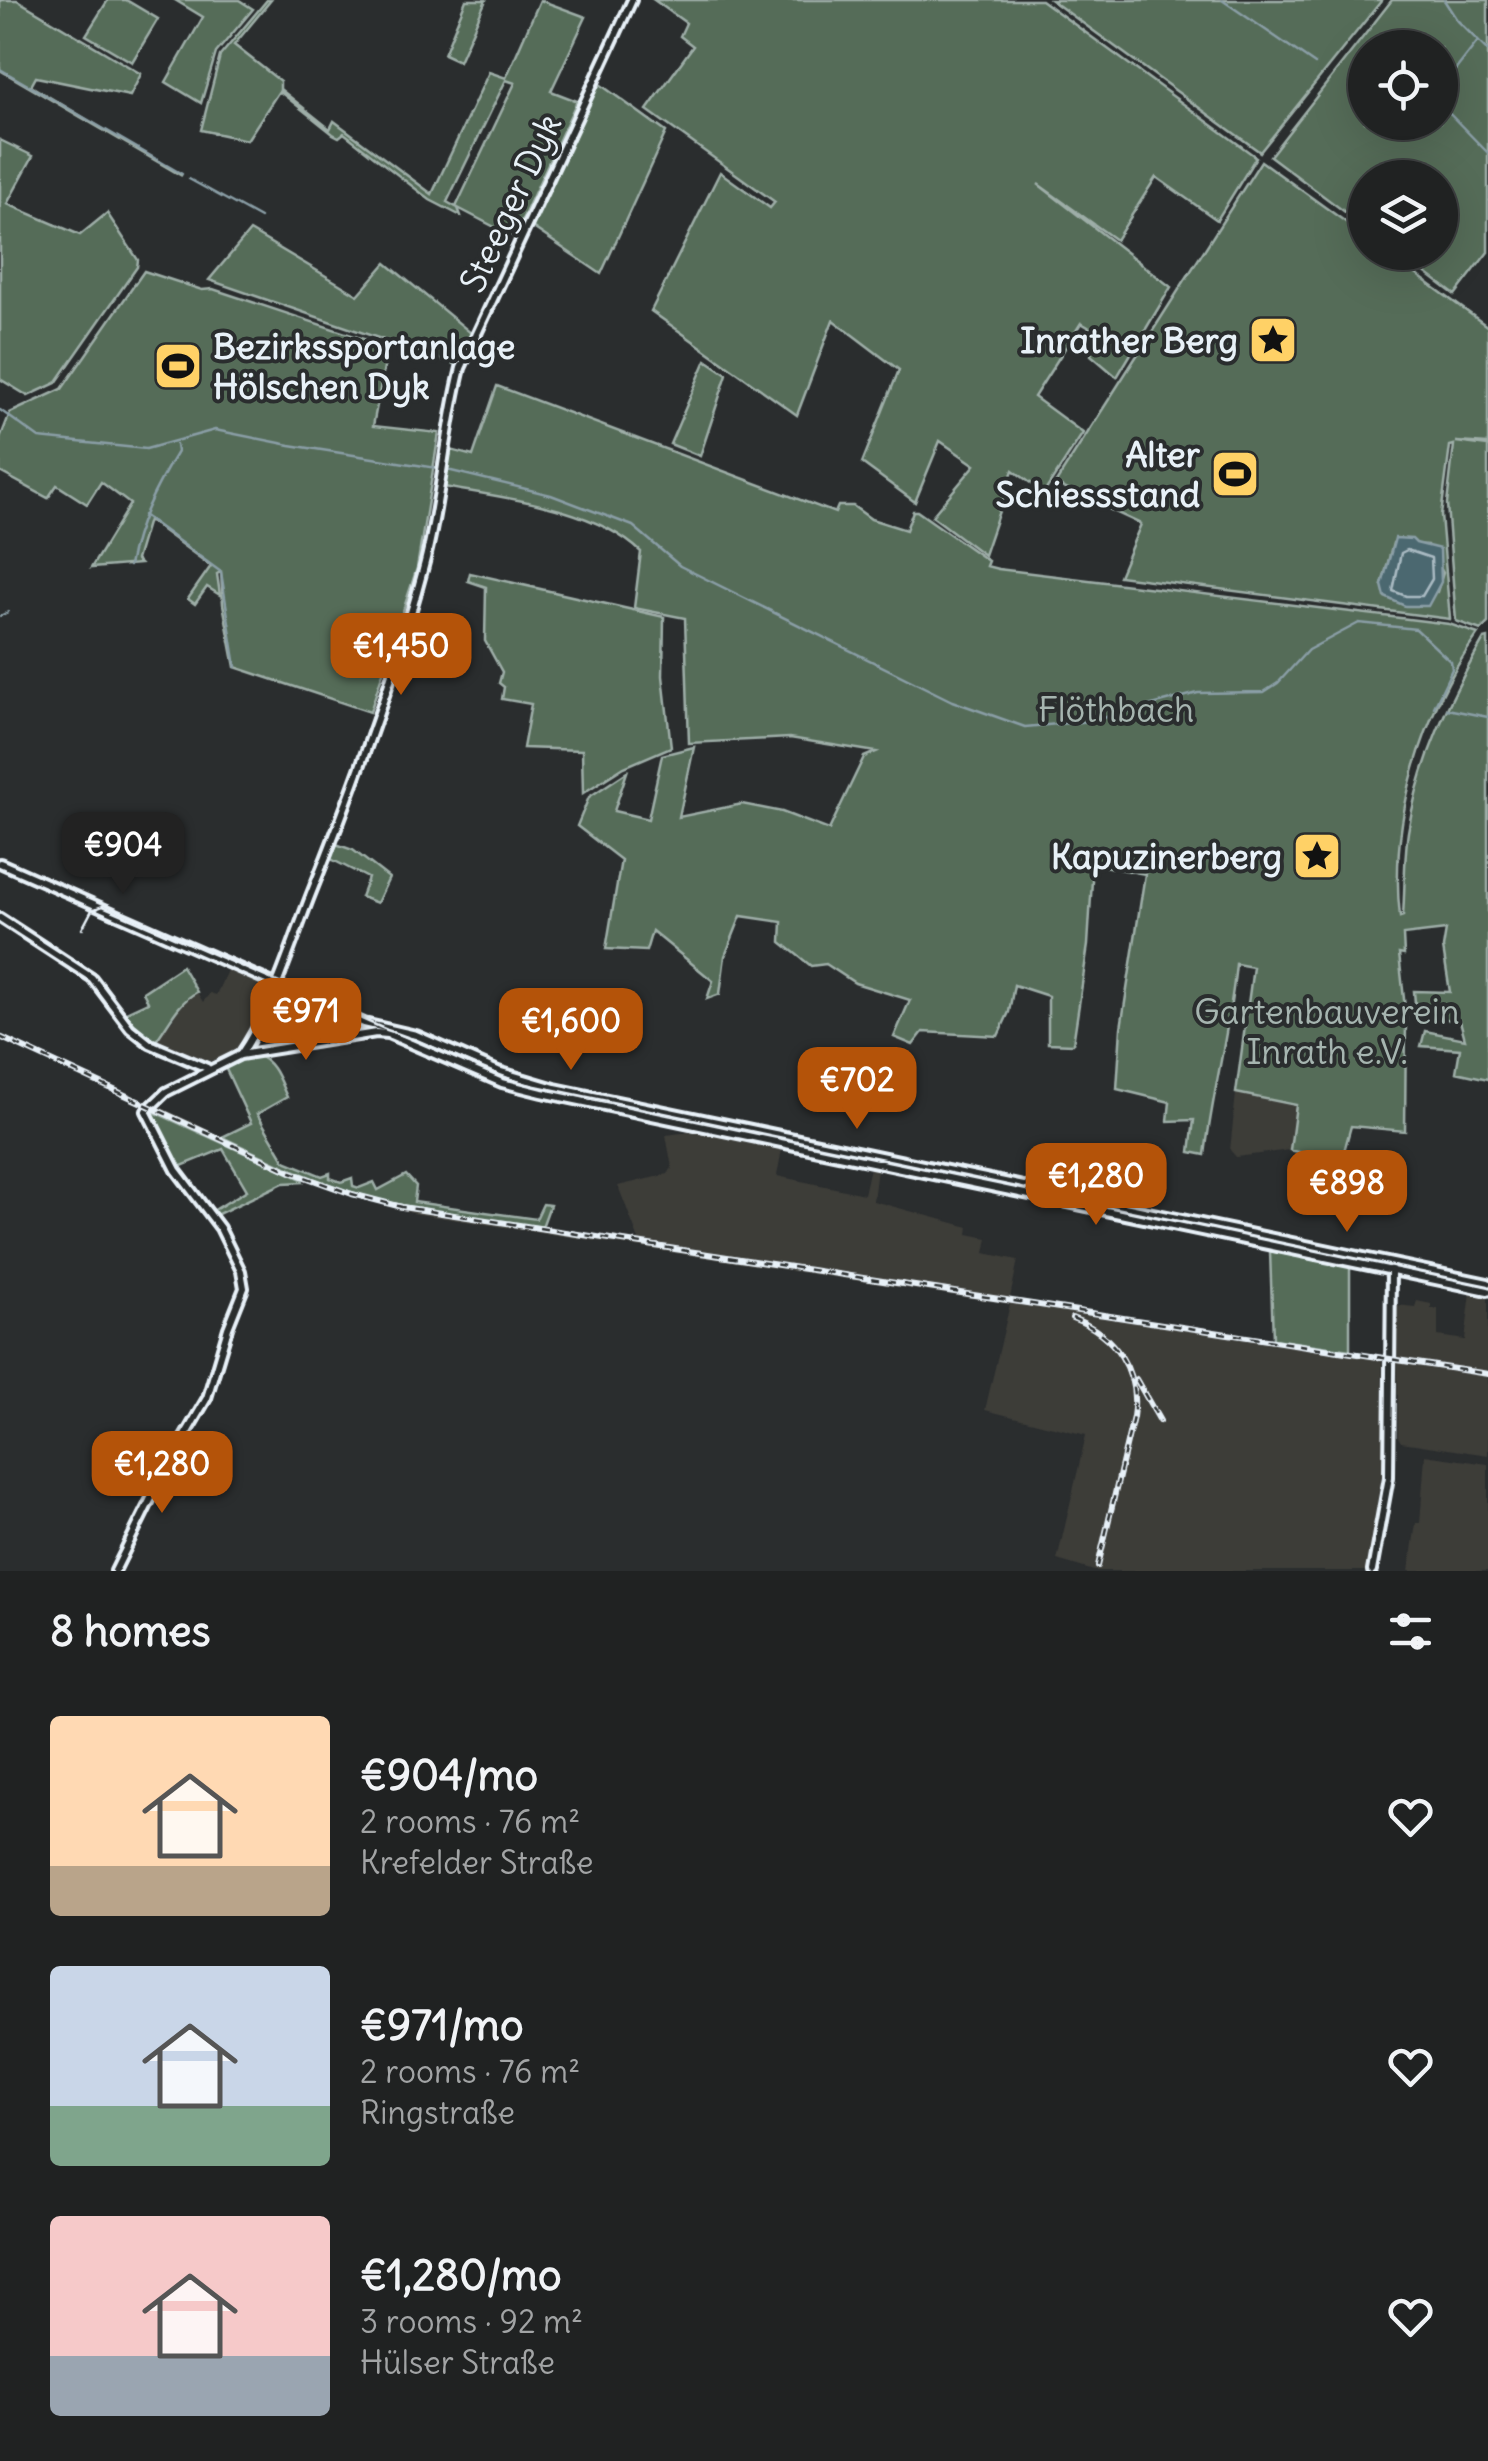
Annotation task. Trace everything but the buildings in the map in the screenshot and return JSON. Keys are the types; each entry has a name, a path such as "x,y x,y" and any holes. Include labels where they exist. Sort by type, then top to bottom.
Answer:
{"street":[{"name":"Steeger Dyk","path":"240,1055 275,984 345,806 417,588 429,543 447,424 468,350 632,0"},
{"path":"0,862 364,1022 416,1035 506,1074 559,1089 1488,1283"},
{"path":"0,918 92,978 130,1028 144,1039 165,1052 208,1068"},
{"path":"115,1571 166,1468 208,1398 244,1288 241,1271 220,1228 176,1170 147,1108 158,1097 208,1068 240,1055 388,1034 502,1083 1488,1291"},
{"path":"1372,1571 1390,1476 1393,1263"}],"shaded area":[{"path":"228,968 271,987 244,1043 232,1054 204,1063 155,1042 181,1001 197,992 203,1002 210,993 216,995"},
{"path":"1236,1093 1297,1105 1290,1150 1236,1157 1230,1150"},
{"path":"156,1105 300,1173 357,1194 415,1208 639,1240 618,1186 668,1174 672,1168 666,1135 697,1131 782,1149 777,1176 864,1194 870,1167 877,1169 873,1201 969,1227 968,1234 988,1238 985,1253 1018,1260 1010,1298 1382,1355 1384,1462 1366,1571 1094,1571 1057,1560 1086,1435 985,1410 1010,1304 411,1213 302,1179 150,1110"},
{"path":"1471,1292 1488,1296 1488,1455 1401,1442 1397,1305 1415,1307 1417,1301 1431,1304 1431,1308 1438,1309 1438,1336 1465,1340"},
{"path":"1425,1455 1488,1464 1488,1571 1409,1571 1416,1523 1420,1523"}],"green space":[{"path":"0,0 17,0 141,74 130,96 36,77 31,86 182,176 0,70"},
{"path":"108,0 126,0 158,19 132,62 86,35"},
{"path":"175,0 239,0 253,9 216,53 201,103 166,82 203,17"},
{"path":"271,0 234,45 280,81 280,89 330,129 334,121 432,194 489,72 506,78 540,0 586,17 551,91 577,101 514,237 458,208 461,216 430,200 344,133 339,137 333,134 279,91 247,140 201,130 220,56","holes":["506,80 515,83 456,207 447,202"]},
{"path":"466,0 486,0 459,61 444,54"},
{"path":"654,0 1041,0 1256,157 1217,220 1156,177 1116,240 1038,184 1171,287 1117,377 1091,355 1097,332 1081,323 1034,397 1083,433 1044,493 1013,470 984,555 932,516 975,465 940,441 915,502 862,463 899,370 833,320 797,415 651,311 720,172 770,208 775,202 647,110 693,46 680,36 686,23"},
{"path":"1051,0 1382,0 1358,30 1348,30 1348,42 1260,152"},
{"path":"1392,0 1488,0 1488,252 1455,295 1422,270 1458,270 1458,160 1348,160 1348,214 1270,156 1348,56 1348,140 1458,140 1458,30 1369,30"},
{"path":"597,82 666,132 601,274 532,227"},
{"path":"0,140 33,156 7,204 80,235 107,213 138,260 137,267 56,383 28,396 0,379"},
{"path":"1261,161 1348,224 1348,270 1410,270 1488,327 1488,444 1456,442 1488,446 1488,623 1481,630 1456,621 1447,504 1454,445 1450,446 1441,515 1450,619 1119,576 1141,524 1055,484","holes":["1393,543 1427,545 1443,573 1437,592 1382,585"]},
{"path":"250,231 358,295 386,263 471,333 457,365 209,280"},
{"path":"144,271 202,290 213,289 388,347 373,426 439,433 417,568 370,712 235,667 221,572 217,574 220,595 207,587 195,604 188,599 211,566 148,520 136,560 140,564 91,568 130,504 101,482 87,504 57,485 48,498 0,472 0,439 10,413 62,389"},
{"path":"706,360 727,374 700,456 670,444"},
{"name":"Gartenbauverein Inrath e.V.","path":"497,386 835,513 838,506 853,506 871,519 906,530 913,511 917,511 988,561 986,566 1449,624 1478,634 1441,698 1414,769 1400,843 1400,917 1408,832 1420,781 1447,708 1488,638 1488,1079 1456,1072 1460,1049 1421,1046 1425,1031 1465,1039 1460,1021 1416,1015 1414,991 1450,992 1443,948 1446,930 1403,935 1404,955 1399,954 1406,1017 1405,1131 1351,1126 1341,1162 1290,1150 1296,1105 1236,1093 1253,967 1236,964 1205,1155 1190,1152 1194,1120 1168,1121 1170,1102 1117,1089 1121,1028 1145,874 1093,864 1088,945 1073,1044 1048,1043 1048,996 1014,985 1009,1012 998,1036 923,1032 913,1045 894,1037 910,1000 855,983 826,964 811,966 781,942 782,922 741,916 725,956 720,994 707,999 713,981 652,931 646,951 606,949 621,860 577,826 589,797 627,772 614,811 648,819 662,755 694,747 679,817 742,804 782,812 829,830 864,757 876,752 790,738 689,743 685,618 634,608 641,552 599,524 574,515 444,487 451,450 473,456"},
{"path":"470,573 664,617 663,676 671,747 624,767 583,793 582,750 523,748 531,704 502,699 502,672 485,641 486,587 468,581"},
{"path":"336,844 353,850 389,878 377,903 361,897 368,878 331,859"},
{"path":"182,966 197,992 179,1008 155,1042 136,1029 124,1013 148,1002 143,992"},
{"path":"256,1055 272,1066 287,1097 257,1114 285,1161 322,1176 330,1173 330,1178 341,1182 352,1178 353,1186 359,1188 374,1182 378,1190 406,1175 416,1186 414,1202 536,1219 543,1204 550,1205 542,1227 426,1210 358,1194 222,1137 251,1123 224,1065"},
{"path":"150,1110 303,1182 283,1183 214,1216 211,1212 247,1190 223,1149 177,1168"},
{"path":"1270,1251 1350,1267 1350,1350 1273,1339"}],"water":[{"path":"1395,538 1412,539 1440,549 1441,582 1428,606 1405,606 1385,597 1382,585"}],"waterway":[{"path":"1222,0 1315,64"},
{"path":"1444,0 1478,41 1458,67"},
{"path":"1478,41 1488,51"},
{"path":"0,69 182,174"},
{"path":"1458,122 1488,153"},
{"path":"189,179 260,218"},
{"name":"Flöthbach","path":"0,410 39,438 146,449 215,430 443,469 551,495 633,526 680,566 952,701 1025,727 1091,721 1198,693 1264,692 1278,683 1308,650 1359,623 1416,629 1451,662 1452,669 1434,707"},
{"path":"129,566 142,521 177,452 176,445"},
{"path":"143,515 221,572 236,667"},
{"path":"0,616 8,612"},
{"name":"Flöthbach","path":"1447,709 1488,717"}],"tram line":[{"path":"82,929 92,910 103,906 387,1030 526,1084 1488,1286"}],"railway":[{"path":"0,1037 291,1172 402,1207 1488,1374"},
{"path":"1072,1318 1112,1344 1128,1370 1134,1400 1098,1566"},
{"path":"1136,1379 1160,1421"}],"place":[{"name":"Inrather Berg","path":"1273,340"},
{"name":"Bezirkssportanlage Hölschen Dyk","path":"178,366"},
{"name":"Alter Schiessstand","path":"1235,474"},
{"name":"Kapuzinerberg","path":"1317,856"}]}
